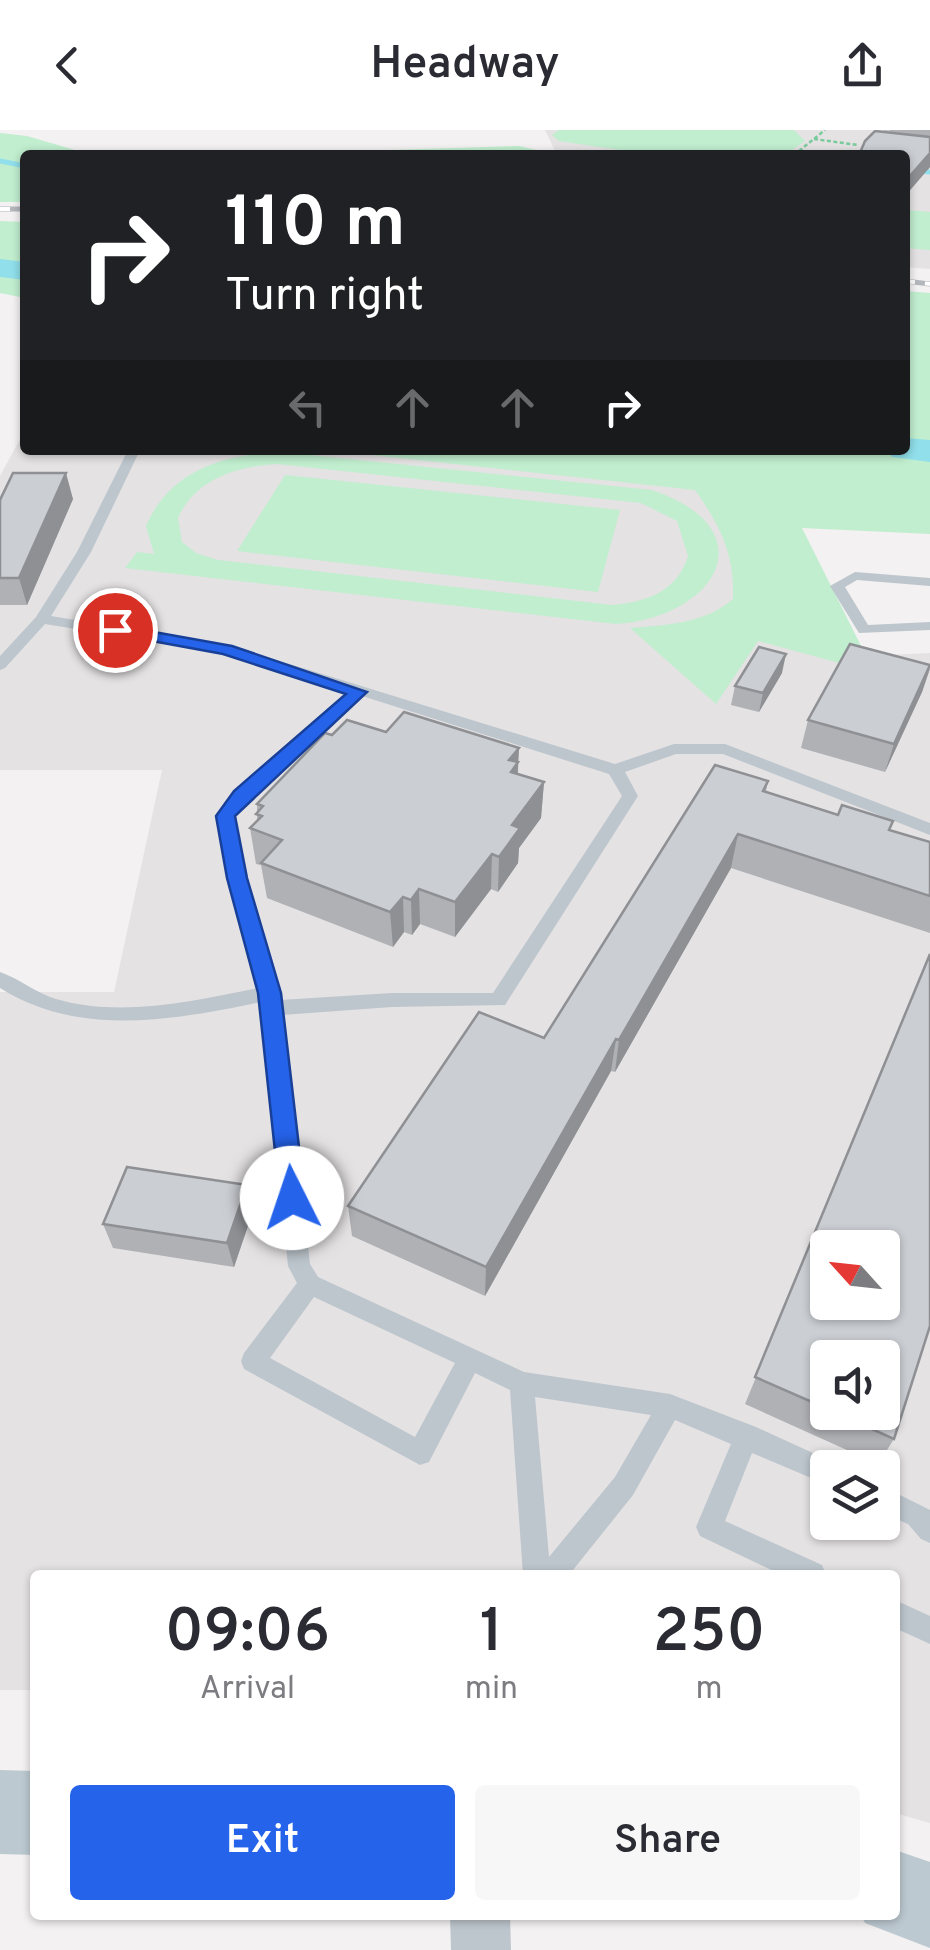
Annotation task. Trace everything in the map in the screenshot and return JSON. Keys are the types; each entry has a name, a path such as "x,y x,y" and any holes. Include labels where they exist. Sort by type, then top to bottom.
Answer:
{"main road":[{"path":"0,1812 30,1813"},
{"path":"900,1895 930,1905"}],"street":[{"path":"480,1920 480,1950"}],"lane":[{"path":"888,130 874,144 930,152"},
{"path":"906,148 913,139"},
{"path":"0,665 42,620 84,552 132,455"},
{"path":"930,582 854,576 837,586 864,630 930,626"},
{"path":"42,620 226,649 615,770 674,749 725,748 930,829"},
{"path":"358,692 241,796 225,816 237,878 271,1001 299,1266 310,1284 522,1383 670,1406 810,1465"},
{"path":"0,980 14,991 82,1010 166,1014 271,1001 498,1000 630,796 615,770"},
{"path":"310,1284 253,1361 420,1453 470,1359"},
{"path":"522,1383 537,1570"},
{"path":"556,1570 624,1486 670,1406"},
{"path":"747,1436 710,1528 801,1570"},
{"path":"900,1507 917,1515 930,1530"},
{"path":"900,1616 930,1630"}],"path":[{"path":"800,150 824,130"},
{"path":"814,139 887,146"}],"shaded area":[{"path":"545,130 930,130 930,269 910,267 910,150 555,150"},
{"path":"20,439 20,455 779,455 801,528 866,656 930,653 930,1823 900,1814 900,1570 30,1570 30,1690 0,1690 0,992 114,992 162,770 0,770 0,476"}],"green space":[{"path":"559,130 794,130 805,141 792,150 619,150 559,141 552,135"},
{"path":"0,133 27,136 75,150 20,150 20,202 0,202"},
{"path":"519,146 537,150 388,150"},
{"path":"910,210 930,212 930,250 910,248"},
{"path":"0,221 20,222 20,297 0,293"},
{"path":"910,291 930,293 930,534 802,528 866,656 858,668 758,641 716,704 630,628 697,618 733,599 724,541 695,490 371,455 910,455"},
{"path":"310,455 652,490 688,507 710,527 718,548 715,569 702,589 680,606 651,618 616,624 125,568 137,552 154,554 146,526 169,491 201,469 239,457","holes":["277,464 641,503 677,521 688,556 676,578 648,598 612,605 218,560 196,553 182,542 178,518 206,484 247,468"]},
{"path":"285,475 620,510 598,592 237,551"}],"building":[{"path":"875,131 930,137 930,153 910,176 910,150 861,150"},
{"path":"13,473 66,473 19,578 0,578 0,500"},
{"path":"850,644 930,665 894,744 808,720"},
{"path":"759,647 786,654 763,693 735,686"},
{"path":"404,712 519,748 509,760 518,762 511,772 544,782 512,825 520,828 499,857 492,854 455,902 419,889 411,900 403,897 390,912 261,863 282,840 250,828 262,816 256,814 263,806 257,804 325,733 332,735 347,720 386,732"},
{"path":"715,765 768,781 763,791 838,815 842,805 893,821 889,830 930,842 930,896 738,834 486,1267 348,1206 479,1012 544,1038"},
{"path":"930,954 930,1326 900,1420 900,1340 810,1340 810,1401 755,1377 810,1244 810,1320 900,1320 900,1230 816,1230"},
{"path":"127,1167 247,1185 227,1243 103,1224"},
{"path":"874,1430 897,1430 894,1439"}],"waterway":[{"path":"0,161 20,165"},
{"path":"910,170 930,172"},
{"path":"0,268 20,270"},
{"path":"910,449 930,451"}],"railway":[{"path":"0,209 20,209"},
{"path":"910,282 930,284"}],"route":[{"path":"115,630 226,649 358,692 241,796 225,816 237,878 270,993 292,1198"}]}
